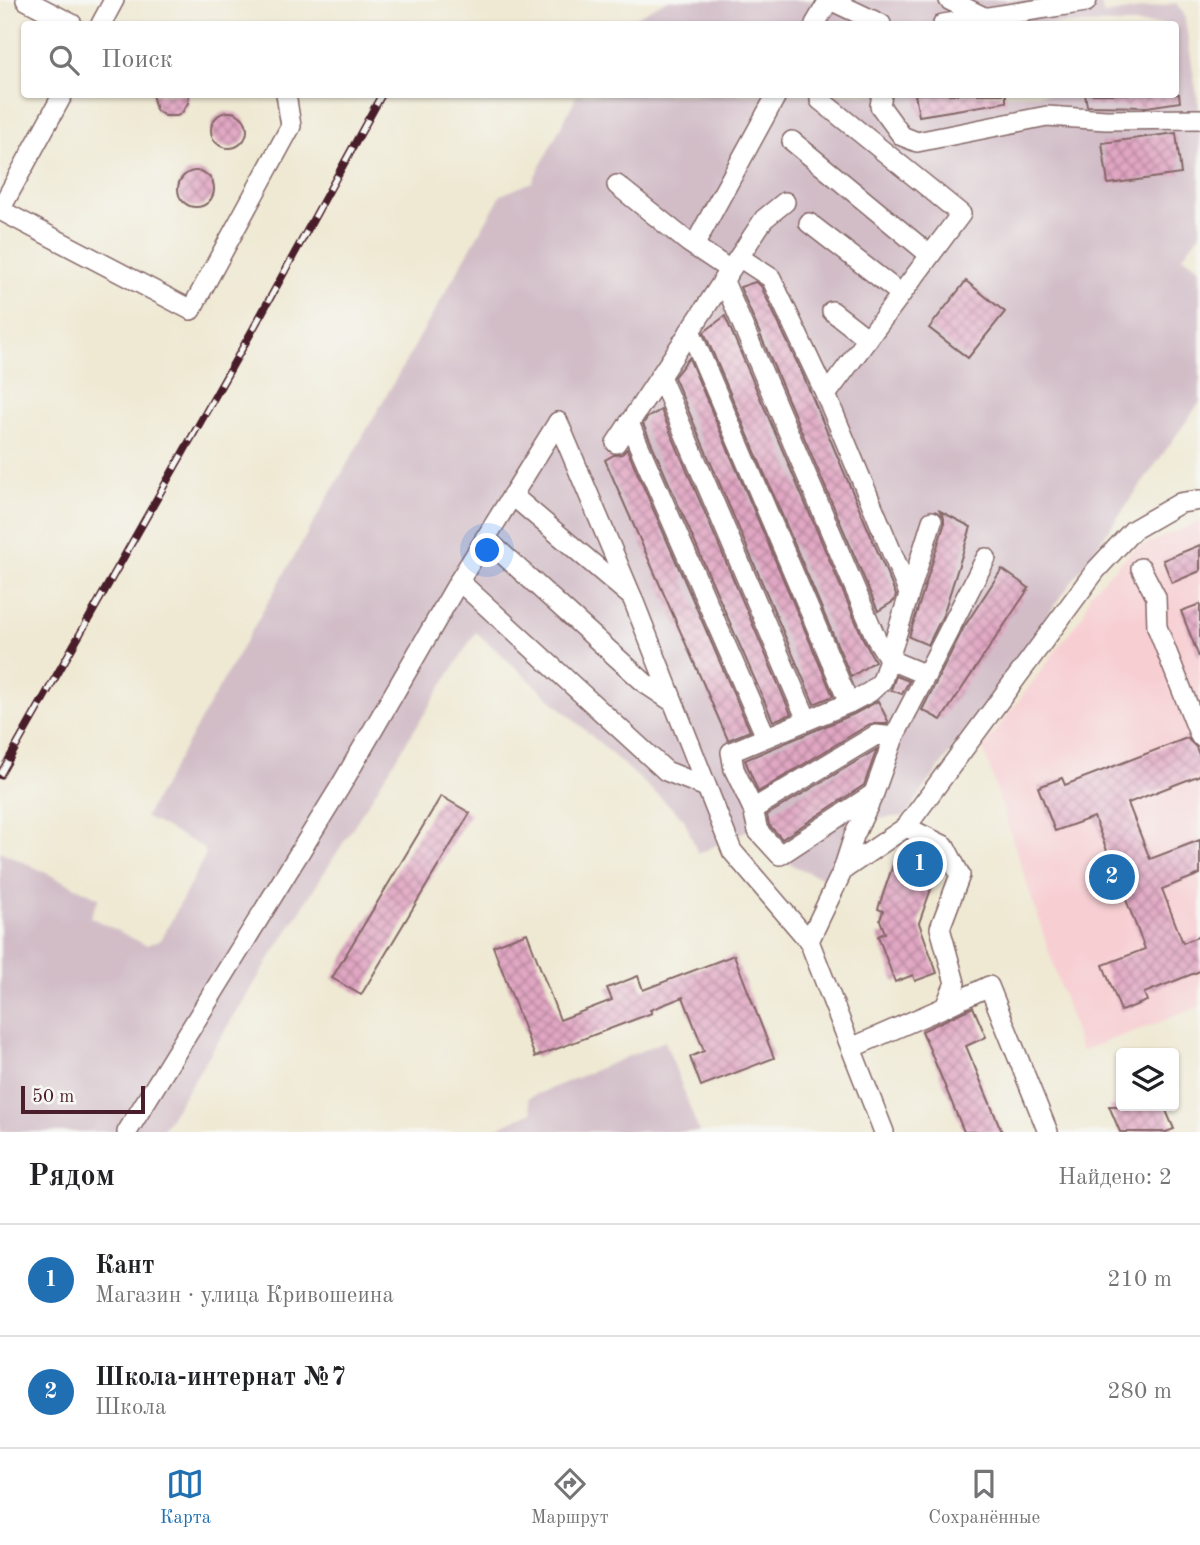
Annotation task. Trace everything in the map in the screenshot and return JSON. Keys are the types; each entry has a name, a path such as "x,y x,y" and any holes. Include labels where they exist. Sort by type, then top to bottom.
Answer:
{"street":[{"path":"26,0 66,21"},
{"path":"103,21 114,0"},
{"path":"817,21 829,0 874,21"},
{"path":"949,0 986,18"},
{"path":"964,21 1085,1"},
{"path":"61,98 0,210 191,310 291,126 287,98"},
{"path":"694,247 775,98"},
{"path":"881,98 880,106 902,136 917,142 1046,116 1106,120 1200,119"},
{"path":"820,100 961,214 826,395"},
{"path":"792,141 930,256"},
{"path":"617,185 694,247 731,269 771,278 826,395 908,591"},
{"path":"616,443 764,219 785,202"},
{"path":"809,223 901,294"},
{"path":"731,269 876,638 890,660 926,675"},
{"path":"832,311 868,339"},
{"path":"690,330 849,703"},
{"path":"660,376 807,720"},
{"path":"127,1132 340,787 459,581 558,422 632,597 732,851 810,941 884,1132"},
{"path":"629,422 766,737"},
{"path":"512,495 632,597"},
{"path":"843,870 906,827 1096,570 1132,530 1180,503 1200,500"},
{"path":"874,793 780,855 758,831 753,809 734,769 731,752 849,703 870,692 882,681 932,521"},
{"path":"485,538 646,684 673,702"},
{"path":"810,941 843,870 894,737 986,558"},
{"path":"1141,568 1156,597 1157,627 1200,736"},
{"path":"459,581 666,771 706,787"},
{"path":"753,809 876,735 894,737"},
{"path":"906,827 945,846 960,875 940,928 955,983 945,1007"},
{"path":"851,1048 989,986 1048,1132"}],"shaded area":[{"path":"668,0 1100,0 1104,15 1176,3 1184,14 1200,115 1200,233 1183,256 1200,269 1200,402 905,816 876,819 864,843 849,836 829,881 782,861 752,828 698,854 684,819 476,632 161,1132 0,1132 0,851 99,898 90,917 146,945 161,940 206,854 204,848 145,817 501,195 532,182 575,98 1179,98 1179,21 629,21"},
{"path":"1200,521 1200,1007 1081,1051 983,748 1084,613 1090,593 1134,549"},
{"path":"665,1041 699,1132 488,1132 532,1112 528,1098"}],"building":[{"path":"1179,94 1180,102 1147,107 1087,106 1086,98 1179,98"},
{"path":"153,98 189,98 182,113 177,116 165,116 156,110"},
{"path":"916,98 1006,98 1006,102 919,116"},
{"path":"229,112 242,117 247,130 242,143 229,148 216,143 211,130 216,117"},
{"path":"1176,133 1181,174 1108,184 1102,143"},
{"path":"196,171 209,176 214,189 209,202 196,207 183,202 178,189 183,176"},
{"path":"966,281 1005,312 968,358 929,328"},
{"path":"755,282 761,286 803,375 896,595 894,601 878,611 740,287"},
{"path":"725,316 875,661 851,677 704,332"},
{"path":"689,358 833,696 814,704 674,377"},
{"path":"661,410 791,714 773,721 643,424 647,418"},
{"path":"627,449 750,731 728,740 605,460 622,454"},
{"path":"940,511 971,527 943,615 928,645 909,637 944,525"},
{"path":"1200,545 1200,571 1172,583 1163,560"},
{"path":"1002,569 1029,588 941,720 922,710 964,627"},
{"path":"1200,604 1200,657 1199,657 1181,611"},
{"path":"896,676 909,681 902,694 891,690"},
{"path":"878,701 887,724 870,724 758,792 745,760 854,714"},
{"path":"1187,738 1196,747 1200,757 1200,775 1128,803 1150,859 1200,840 1200,874 1162,889 1183,943 1200,936 1200,971 1144,993 1147,1001 1121,1011 1103,965 1145,949 1094,817 1055,831 1038,787 1062,778 1065,785"},
{"path":"877,749 864,785 782,839 769,825 767,815"},
{"path":"441,796 470,813 361,995 332,978"},
{"path":"895,859 937,872 919,923 937,973 915,981 913,975 895,982 878,936 885,933 880,920 883,911 878,909"},
{"path":"527,933 560,1020 612,1000 607,988 638,976 643,990 734,955 774,1058 701,1086 690,1057 704,1051 683,997 650,1010 652,1013 535,1057 493,946"},
{"path":"973,1007 986,1037 966,1046 1002,1132 964,1132 922,1031"},
{"path":"1109,1106 1116,1106 1116,1111 1166,1111 1174,1129 1166,1132 1120,1132"}],"railway":[{"path":"0,775 252,331 380,98"}],"place":[{"name":"Кант","path":"920,864"},
{"name":"Школа-интернат №7","path":"1112,877"}]}
